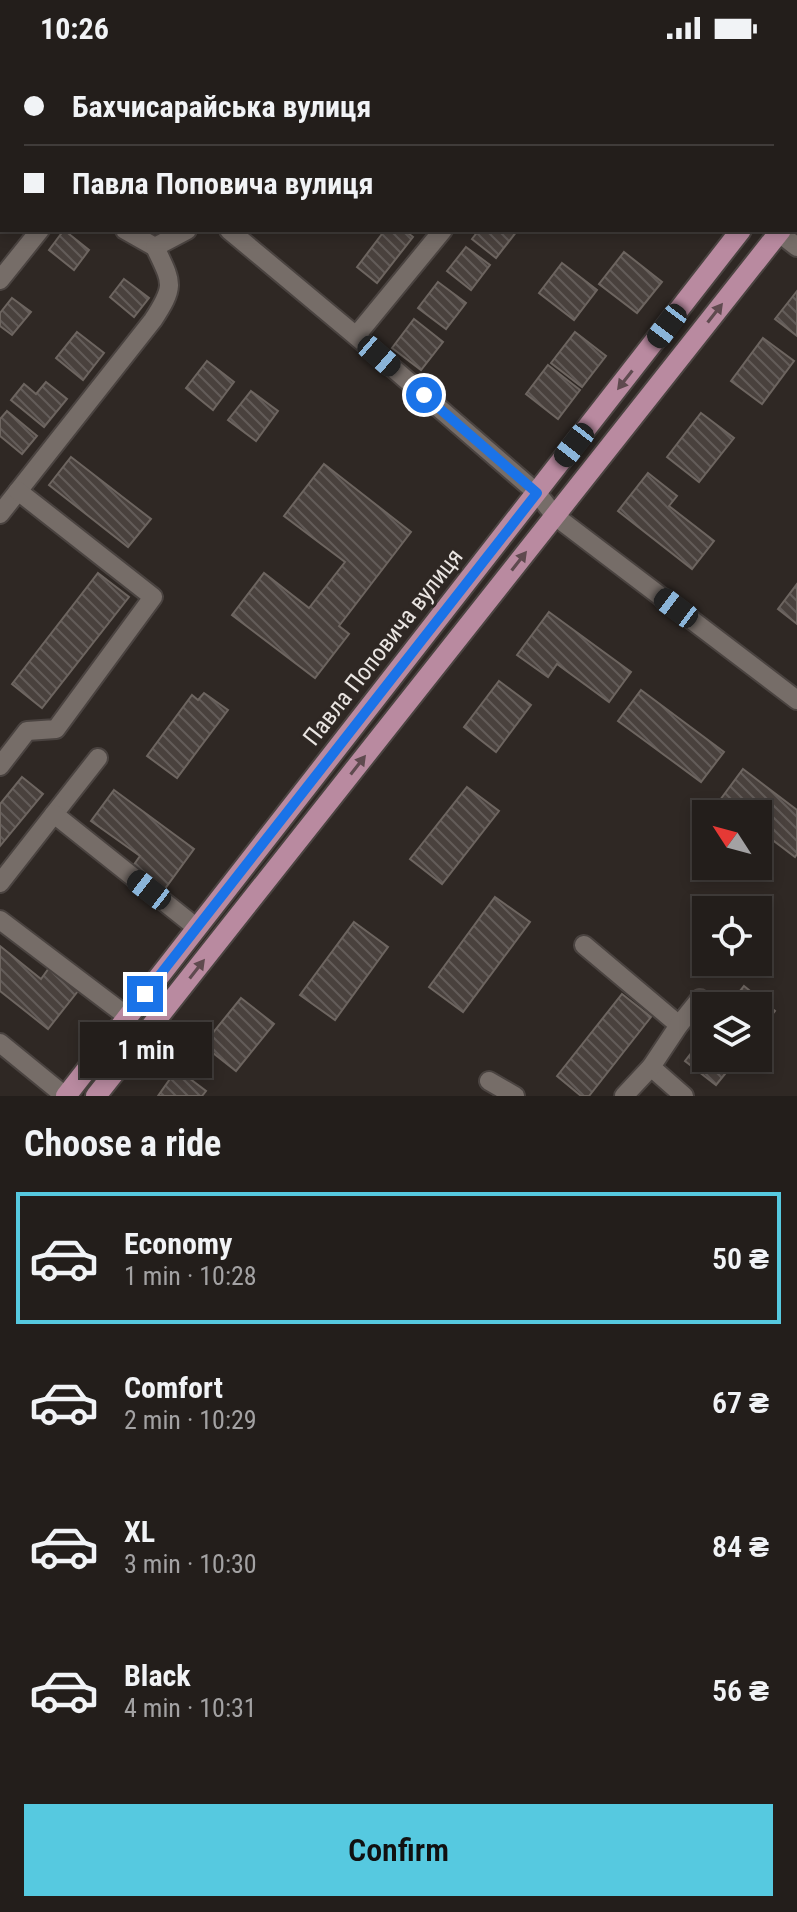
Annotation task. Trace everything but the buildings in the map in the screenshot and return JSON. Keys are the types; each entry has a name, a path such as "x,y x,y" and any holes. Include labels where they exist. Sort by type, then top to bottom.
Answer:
{"main road":[{"name":"Павла Поповича вулиця","path":"66,1096 739,232"},
{"path":"96,1096 780,232"}],"street":[{"path":"0,280 38,232"},
{"path":"0,514 166,300 171,279 155,247 129,232"},
{"path":"155,247 183,232"},
{"path":"231,232 537,493 555,516 797,700"},
{"path":"356,336 441,232"},
{"path":"780,232 797,247"},
{"path":"0,766 27,731 56,729 153,597 18,491"},
{"path":"0,883 98,758"},
{"path":"54,814 197,928"},
{"path":"0,920 128,1017"},
{"path":"584,945 679,1025"},
{"path":"624,1096 651,1067 692,1009"},
{"path":"0,1043 66,1096"},
{"path":"651,1067 684,1096"},
{"path":"489,1081 515,1096"}],"route":[{"path":"145,994 537,493 424,395"}]}
